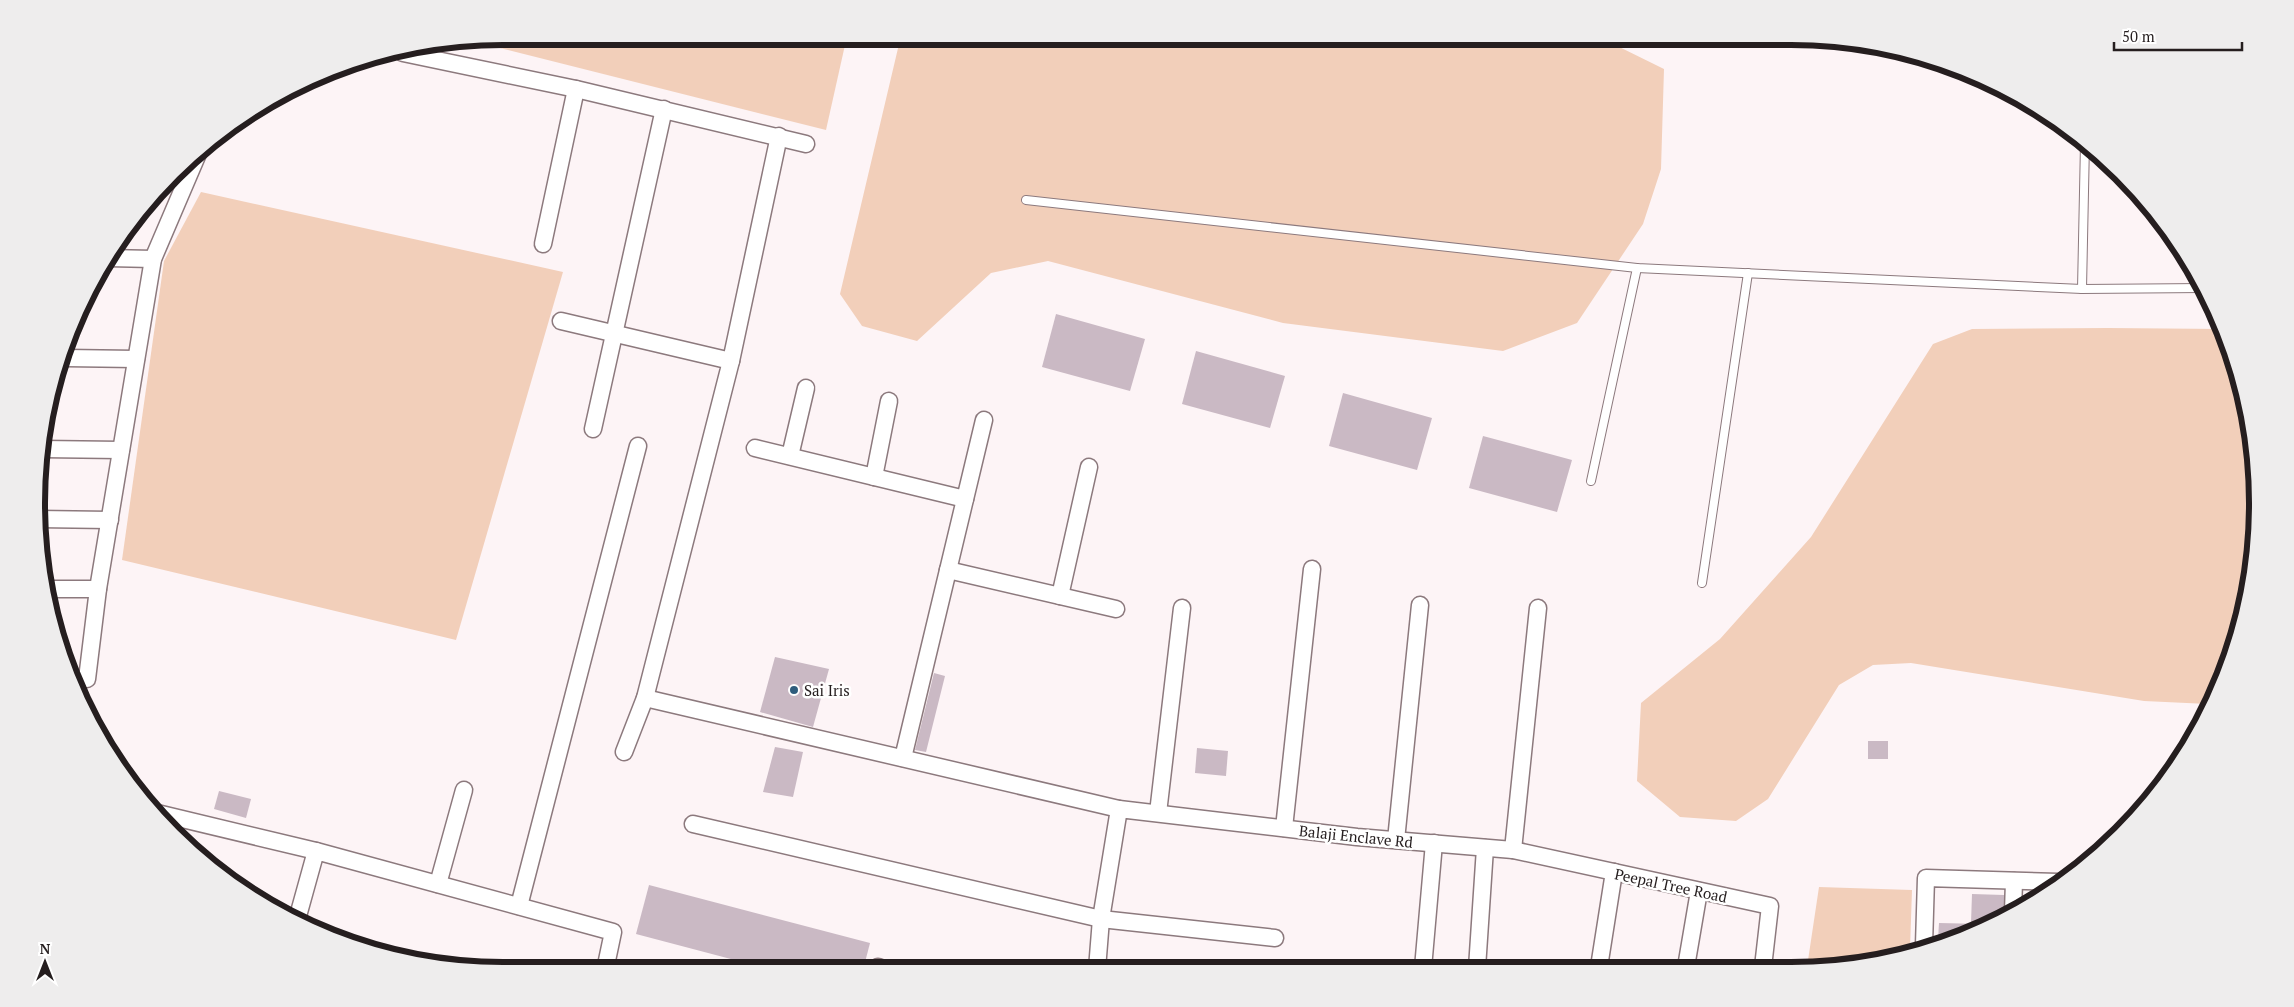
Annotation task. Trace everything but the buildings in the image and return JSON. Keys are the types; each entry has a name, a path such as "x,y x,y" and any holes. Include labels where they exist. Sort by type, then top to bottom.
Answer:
{"street":[{"path":"411,55 576,89 779,136 806,144"},
{"path":"543,244 576,89"},
{"path":"593,429 616,333 664,109"},
{"path":"624,752 645,698 731,361 779,136"},
{"path":"80,679 87,679 98,589 153,259 192,167"},
{"path":"116,258 153,259"},
{"path":"561,321 731,361"},
{"path":"68,358 136,359"},
{"path":"790,456 806,388"},
{"path":"874,477 889,401"},
{"path":"903,758 984,420"},
{"path":"519,906 638,446"},
{"path":"755,448 965,499"},
{"path":"48,449 122,450"},
{"path":"1060,596 1090,467"},
{"path":"46,519 110,520"},
{"path":"1284,828 1312,569"},
{"path":"948,570 1116,609"},
{"path":"53,589 98,589"},
{"path":"1396,840 1420,605"},
{"path":"1158,813 1182,608"},
{"path":"1513,850 1538,608"},
{"name":"Balaji Enclave Rd","path":"645,698 1119,809 1396,840 1513,850"},
{"path":"438,884 464,790"},
{"path":"1098,962 1101,920 1119,809"},
{"path":"168,816 316,851 613,932 607,962"},
{"path":"692,824 1101,920 1275,938"},
{"path":"1424,962 1434,843"},
{"path":"1477,962 1485,848"},
{"name":"Peepal Tree Road","path":"1513,850 1770,906 1764,962"},
{"path":"299,914 316,851"},
{"path":"1600,962 1614,872"},
{"path":"1924,942 1926,878 2049,882"},
{"path":"2013,905 2014,881"},
{"path":"1687,962 1699,891"}],"lane":[{"path":"2082,289 2086,153"},
{"path":"1026,200 1637,268 2082,289 2195,288"},
{"path":"1591,481 1637,268"},
{"path":"1702,583 1748,273"}],"shaded area":[{"path":"490,45 845,45 826,130"},
{"path":"899,45 1615,45 1664,69 1661,169 1643,224 1577,323 1503,351 1283,323 1048,261 991,273 917,341 862,326 840,294"},
{"path":"201,192 563,272 456,640 122,560 164,261"},
{"path":"1972,329 2214,329 2225,356 2240,414 2248,474 2249,504 2245,563 2240,593 2225,651 2203,704 2144,701 1911,663 1873,665 1839,685 1768,799 1736,821 1680,817 1637,781 1641,703 1720,639 1811,537 1933,344"},
{"path":"1819,887 1912,890 1910,946 1850,958 1808,961"}],"place":[{"name":"Sai Iris","path":"794,690"}]}
